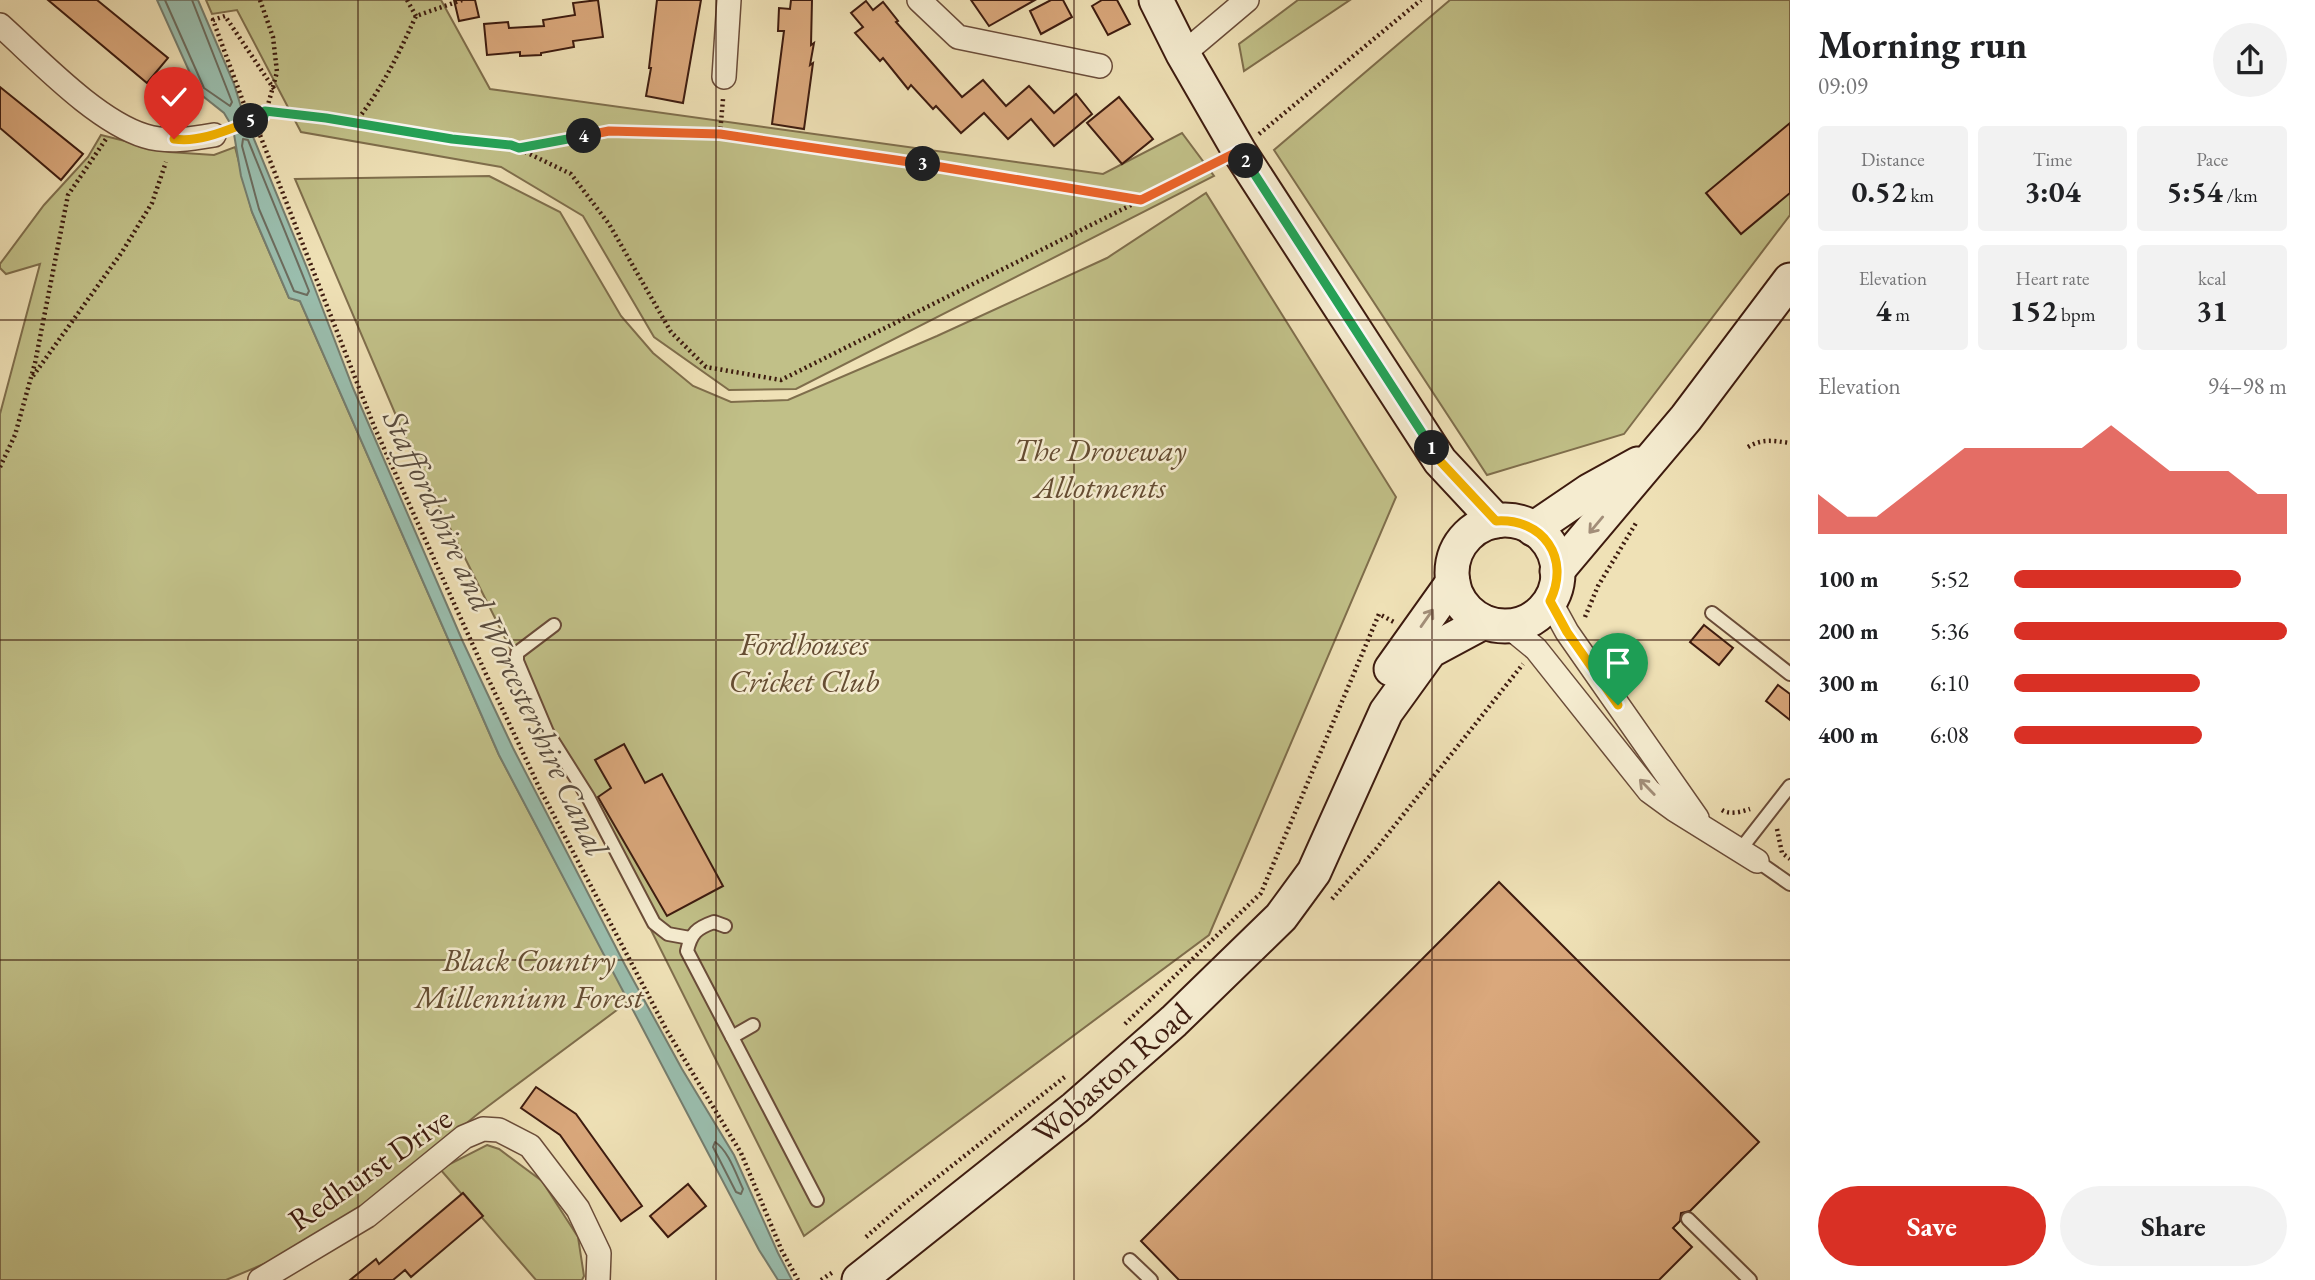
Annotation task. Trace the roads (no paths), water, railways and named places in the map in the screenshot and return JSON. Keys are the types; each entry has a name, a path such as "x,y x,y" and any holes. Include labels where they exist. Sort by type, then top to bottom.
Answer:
{"street":[{"path":"724,77 729,0"},
{"path":"919,0 958,37 1100,66"},
{"path":"1156,0 1183,54 1239,151 1440,461 1496,521"},
{"path":"1183,54 1247,0"},
{"path":"0,26 103,116 145,136 183,141 214,135"},
{"path":"1496,624 1533,618 1554,586 1655,454 1686,418 1790,279"},
{"path":"1533,529 1589,491 1655,454"},
{"path":"1440,461 1465,539"},
{"path":"1703,826 1575,643 1554,586 1550,547 1533,529 1510,520 1484,525 1465,539 1454,558 1452,582 1464,607 1536,649 1649,791 1748,856"},
{"name":"Wobaston Road","path":"1332,834 1370,698 1452,582"},
{"name":"Wobaston Road","path":"846,1276 1075,1108 1212,986 1281,917 1314,872 1385,712 1430,651 1496,624"},
{"name":"Redhurst Drive","path":"260,1280 367,1216 464,1137 484,1129 499,1129 530,1146 578,1209 599,1253 598,1280"}],"lane":[{"path":"1712,613 1790,674"},
{"path":"554,625 517,653 517,662 547,732 587,797 654,923 668,934 690,938"},
{"path":"1790,786 1748,856 1790,884"},
{"path":"725,926 714,922 697,928 690,938 687,951 817,1200"},
{"path":"732,1037 753,1025"},
{"path":"1688,1219 1749,1280"},
{"path":"1130,1260 1150,1280"}],"water":[{"path":"157,0 198,0 234,84 353,388 463,642 513,748 625,965 682,1069 734,1155 792,1280 778,1280 759,1250 499,755 300,301 289,298 252,212 241,176 233,128 224,113 199,93"}],"park label":[{"name":"The Droveway Allotments","path":"1100,468"},
{"name":"Fordhouses Cricket Club","path":"804,662"},
{"name":"Black Country Millennium Forest","path":"529,978"}],"water label":[{"name":"Staffordshire and Worcestershire Canal","path":"496,633"}]}
